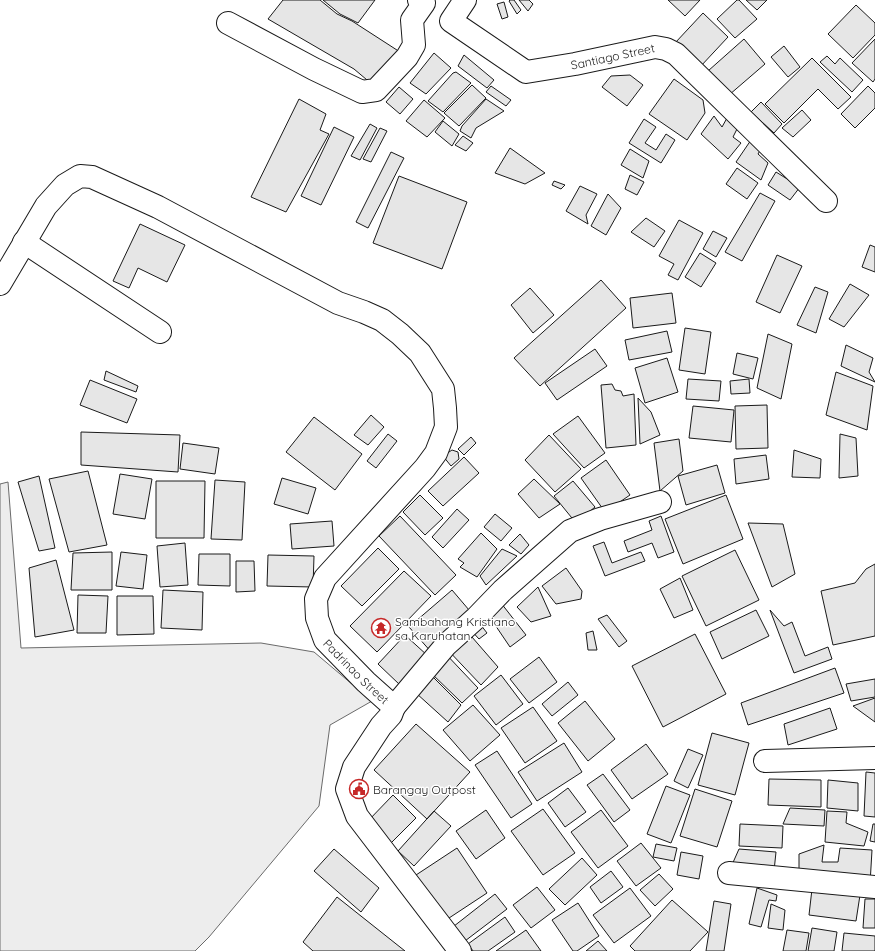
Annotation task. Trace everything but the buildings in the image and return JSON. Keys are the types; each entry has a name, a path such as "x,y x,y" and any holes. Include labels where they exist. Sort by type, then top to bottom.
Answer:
{"street":[{"path":"451,21 465,0"},
{"path":"228,23 314,69 362,92 376,90 407,57 414,45 412,20 422,1"},
{"name":"Santiago Street","path":"422,1 436,8 451,21 526,72 575,64 655,47 666,49 676,54 826,201"},
{"name":"Padrinao Street","path":"0,284 46,206 65,185 80,176 92,177 158,207 338,303 382,320 420,352 443,389 446,427 436,453 425,468 325,578 316,599 317,618 325,640 366,682 394,707 391,715 381,726 354,767 346,789 356,816 460,951"},
{"path":"24,242 160,332"},
{"path":"394,707 446,645 476,618 503,590 570,531 600,519 660,502"},
{"path":"765,761 875,758"},
{"path":"729,873 875,887"}],"shaded area":[{"path":"8,482 21,648 261,643 314,652 372,701 330,725 319,806 209,937 195,951 0,951 0,484"}],"place":[{"name":"Sambahang Kristiano sa Karuhatan","path":"381,628"},
{"name":"Barangay Outpost","path":"359,789"}]}
